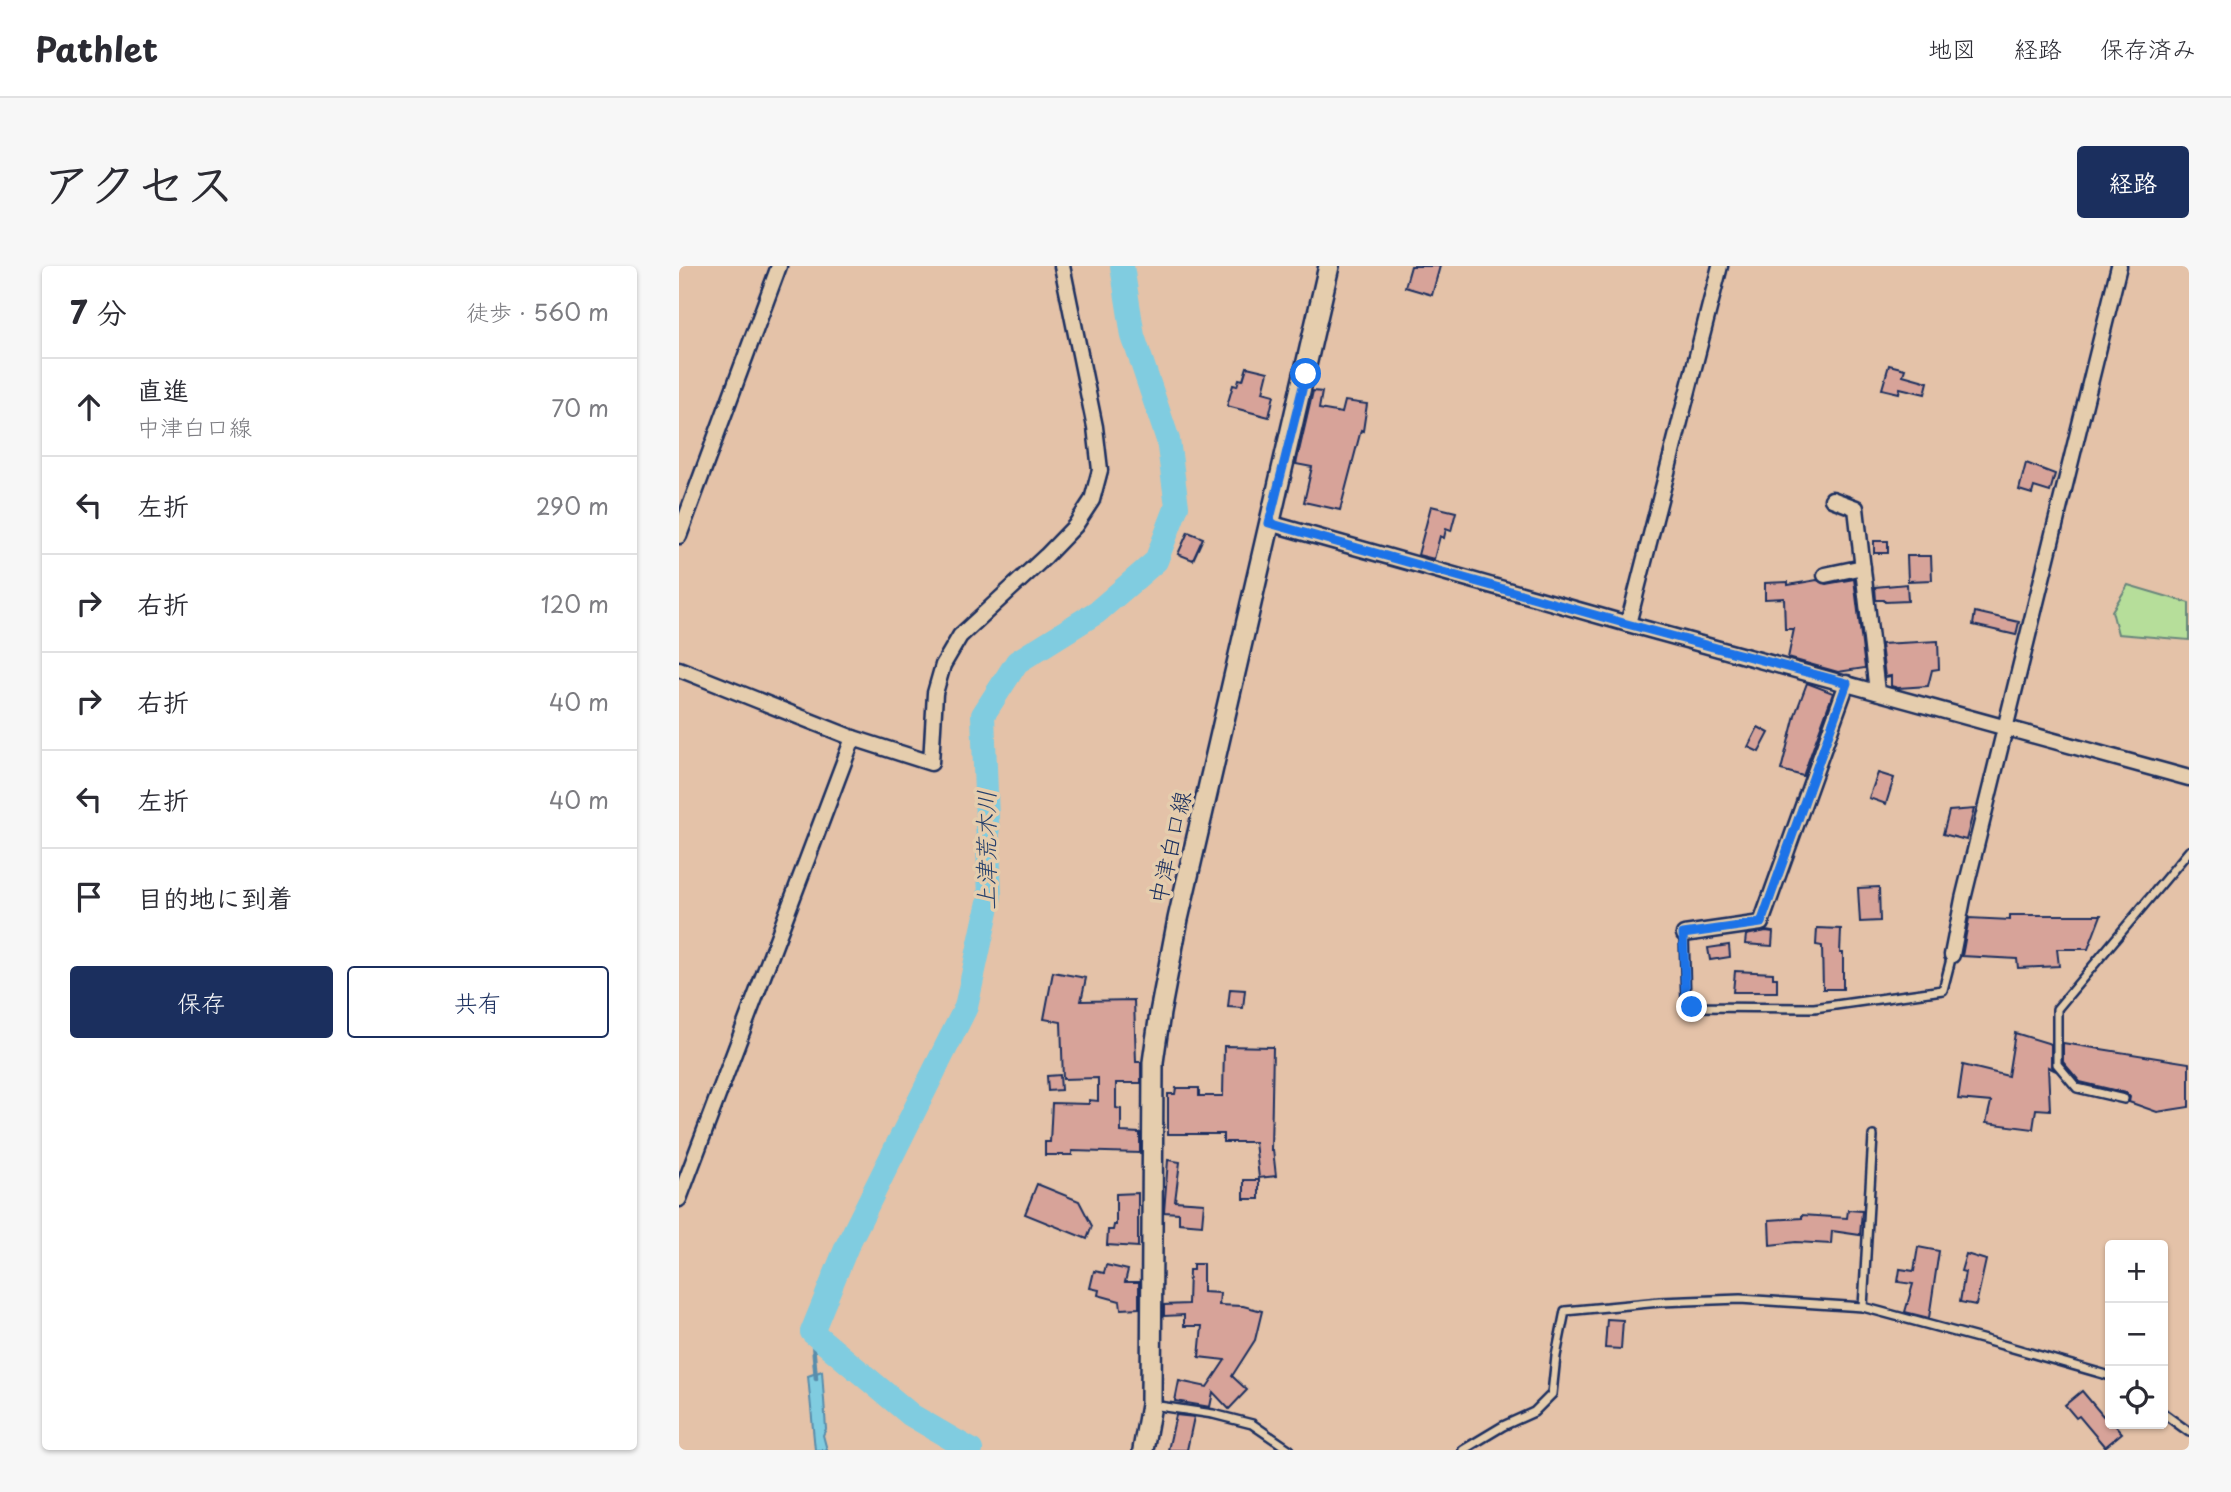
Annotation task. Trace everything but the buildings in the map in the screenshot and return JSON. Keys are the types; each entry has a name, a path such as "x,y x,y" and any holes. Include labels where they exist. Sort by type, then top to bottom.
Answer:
{"main road":[{"name":"中津白口線","path":"1143,1450 1151,1405 1153,1062 1158,1026 1178,919 1329,266"}],"street":[{"path":"679,536 779,266"},
{"path":"679,668 853,738 931,763 935,693 943,666 960,636 1075,526 1092,500 1100,470 1062,266"},
{"path":"1627,624 1720,266"},
{"path":"1952,955 1963,899 2119,266"},
{"path":"1832,499 1857,508 1877,692"},
{"path":"1269,523 2189,778"},
{"path":"1825,575 1863,567"},
{"path":"1683,934 1761,923 1847,683"},
{"path":"679,1199 853,738"}],"lane":[{"path":"2124,1099 2077,1088 2057,1064 2057,1009 2189,851"},
{"path":"1683,934 1686,1003 1692,1007 1814,1008 1943,990 1952,955"},
{"path":"1863,1307 1873,1136"},
{"path":"1464,1450 1503,1426 1534,1412 1552,1394 1565,1311 1660,1302 1740,1299 1863,1307 2105,1375"},
{"path":"1151,1405 1213,1414 1252,1424 1290,1450"},
{"path":"2168,1417 2189,1432"}],"green space":[{"path":"2128,585 2189,603 2189,640 2118,634 2112,611"}],"water":[{"path":"822,1371 826,1429 823,1435 827,1450 815,1450 808,1376"}],"waterway":[{"name":"上津荒木川","path":"971,1450 911,1415 812,1332 847,1246 966,1007 990,897 983,715 1017,662 1097,612 1156,561 1177,506 1168,440 1133,336 1122,266"},
{"path":"812,1332 816,1379"}],"route":[{"path":"1306,374 1269,523 1847,683 1761,923 1683,934 1686,1003 1692,1007"}]}
